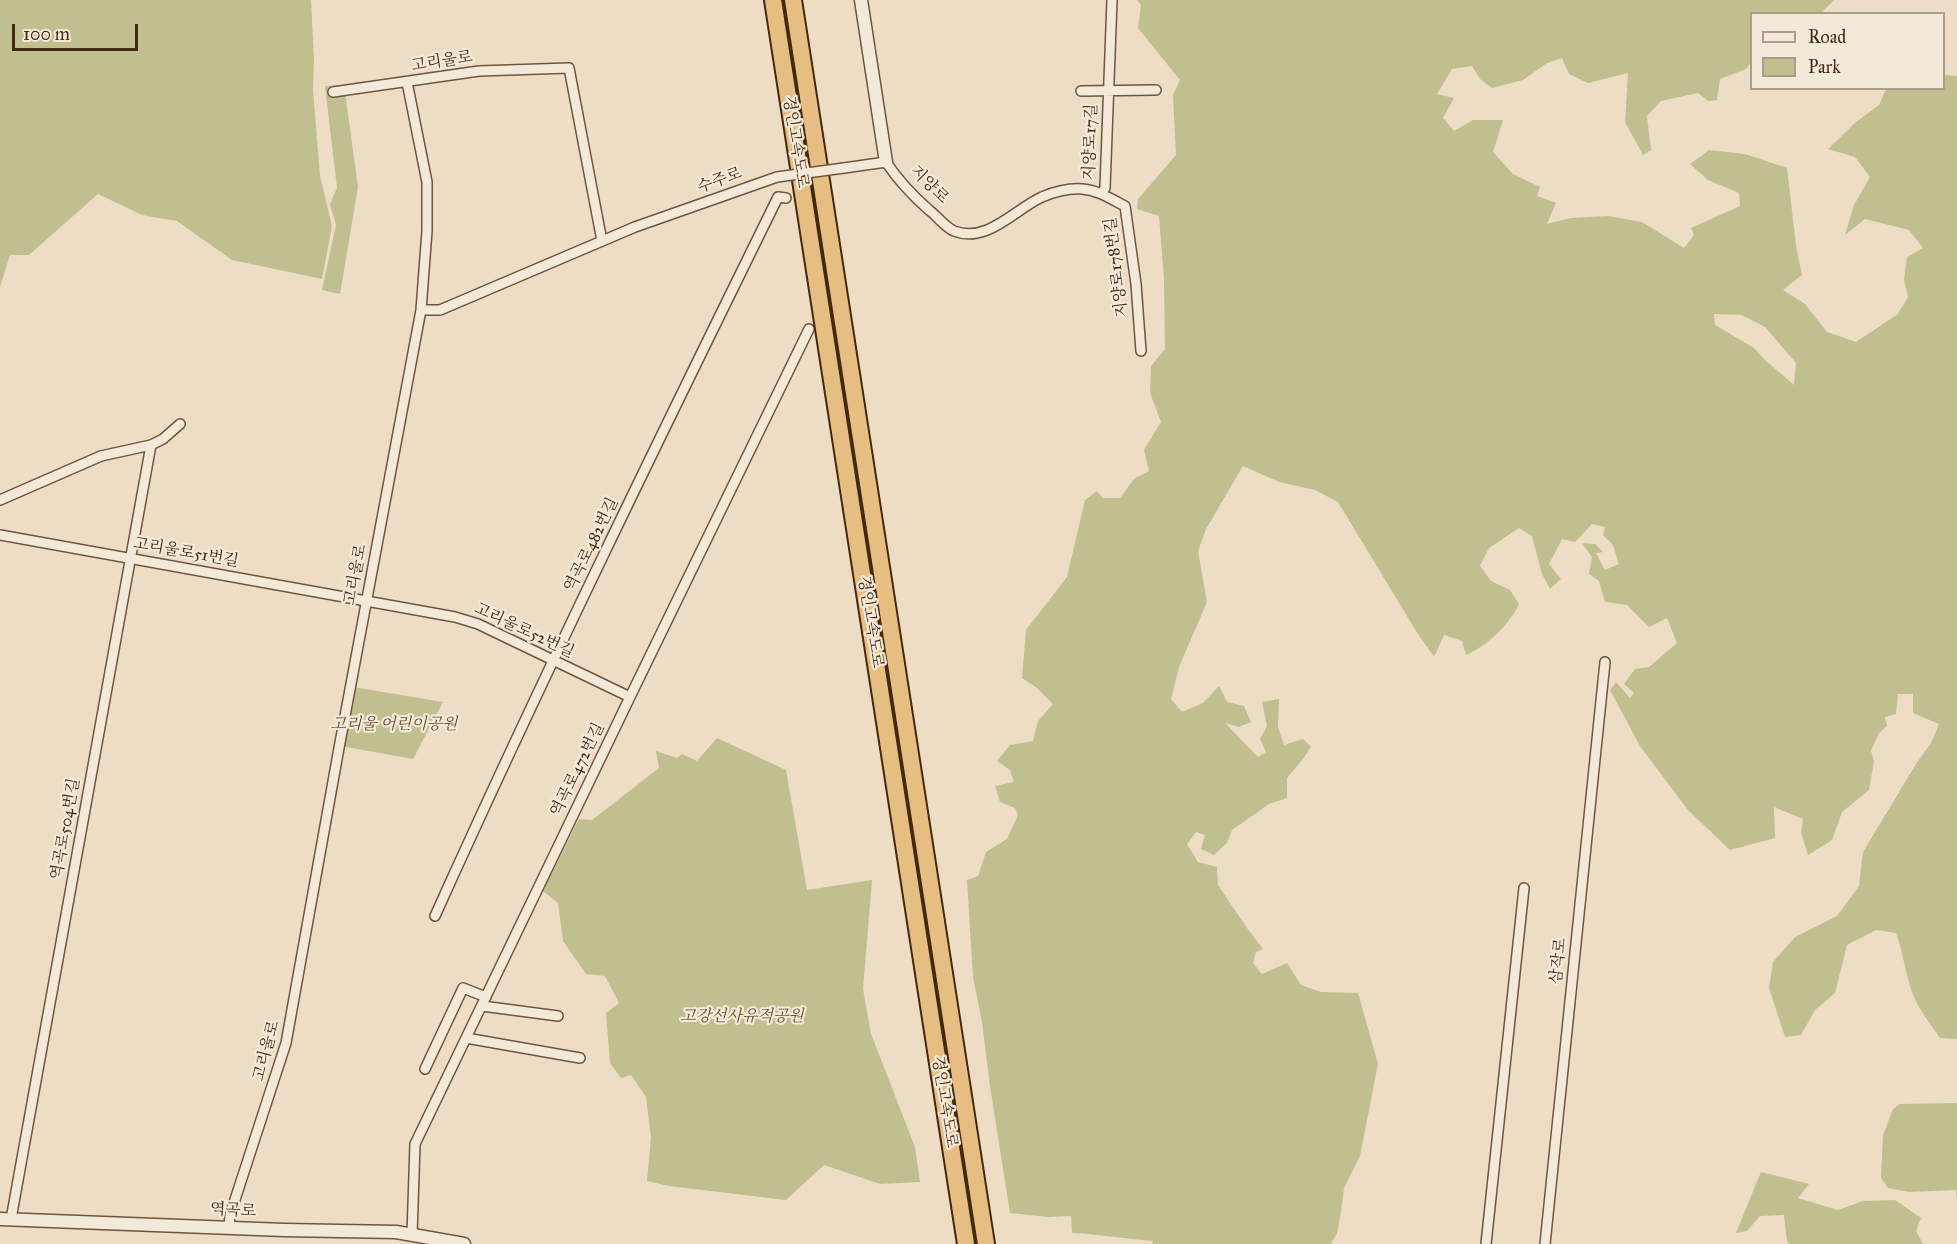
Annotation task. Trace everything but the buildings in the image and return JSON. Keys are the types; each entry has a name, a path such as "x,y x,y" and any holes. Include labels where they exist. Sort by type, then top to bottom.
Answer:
{"highway":[{"name":"경인고속도로","path":"773,0 966,1244"},
{"name":"경인고속도로","path":"793,0 986,1244"}],"street":[{"name":"지양로","path":"861,0 886,162 893,172 953,231 969,233 992,229 1041,197 1061,191 1082,189 1102,193"},
{"name":"지양로17길","path":"1102,193 1105,188 1112,0"},
{"name":"고리울로","path":"229,1227 230,1215 278,1075 286,1043 421,310 427,231 426,182 406,81 479,71 569,68 602,241"},
{"path":"333,92 406,81"},
{"name":"지양로17길","path":"1081,91 1156,90"},
{"name":"수주로","path":"421,310 440,310 635,227 777,177 886,162"},
{"name":"지양로178번길","path":"1102,193 1125,206 1136,284 1141,351"},
{"name":"역곡로482번길","path":"435,916 498,777 778,197 786,198"},
{"name":"역곡로472번길","path":"412,1235 416,1144 809,329"},
{"path":"0,500 101,456 151,445 163,439 180,424"},
{"name":"역곡로504번길","path":"5,1219 151,445"},
{"name":"고리울로51번길","path":"0,535 366,601"},
{"name":"고리울로52번길","path":"366,601 455,617 478,624 630,697"},
{"name":"삼작로","path":"1545,1244 1605,662"},
{"path":"1486,1244 1524,888"},
{"path":"424,1069 463,988 484,1001 558,1016"},
{"path":"466,1038 580,1058"},
{"name":"역곡로","path":"5,1219 396,1232 464,1244"}],"green space":[{"path":"0,0 311,0 313,90 320,176 332,226 322,279 232,260 177,221 142,215 98,194 29,255 10,255 0,287"},
{"path":"1137,0 1834,0 1822,12 1750,12 1750,63 1746,69 1720,79 1717,100 1708,101 1698,93 1661,101 1647,116 1651,150 1643,155 1625,122 1628,73 1588,83 1569,74 1562,58 1547,63 1523,80 1492,88 1480,79 1472,66 1452,69 1437,94 1454,98 1443,118 1454,131 1473,120 1503,120 1493,152 1513,174 1540,187 1537,196 1556,203 1547,224 1571,218 1608,216 1642,222 1684,248 1694,235 1691,228 1740,206 1739,193 1708,180 1690,164 1709,150 1745,154 1787,168 1796,246 1802,275 1783,290 1805,304 1827,332 1856,342 1898,314 1908,297 1904,280 1907,257 1923,248 1909,230 1865,219 1845,235 1854,205 1870,177 1855,157 1828,149 1856,122 1879,105 1885,91 1945,90 1945,75 1957,76 1957,1039 1940,1038 1920,1008 1911,989 1896,933 1876,930 1847,945 1835,993 1815,1010 1801,1035 1785,1037 1769,988 1773,962 1795,937 1837,916 1859,886 1863,852 1931,743 1939,724 1913,713 1913,694 1898,694 1896,714 1885,717 1887,726 1879,733 1871,751 1874,761 1869,790 1842,812 1832,840 1808,855 1801,833 1803,819 1774,807 1775,838 1730,850 1688,810 1640,746 1610,690 1616,682 1630,698 1634,693 1624,684 1635,669 1649,667 1677,643 1667,618 1649,627 1627,605 1605,602 1599,581 1589,574 1592,557 1582,543 1595,544 1603,552 1596,553 1605,570 1619,564 1613,545 1603,535 1605,527 1592,524 1575,542 1562,539 1549,564 1561,579 1550,589 1542,574 1532,536 1519,528 1489,548 1480,566 1491,581 1510,590 1519,604 1515,612 1490,640 1466,655 1462,641 1444,635 1434,657 1338,502 1315,490 1279,482 1243,466 1206,529 1198,551 1207,602 1179,667 1171,699 1182,712 1203,703 1219,686 1227,702 1244,706 1251,722 1239,727 1225,723 1258,757 1266,752 1260,739 1267,726 1262,702 1279,699 1278,727 1284,745 1303,739 1311,747 1287,778 1287,798 1269,804 1232,830 1227,843 1214,855 1201,849 1205,835 1196,832 1187,844 1198,862 1217,867 1218,885 1263,949 1256,952 1253,963 1262,974 1287,963 1301,985 1321,992 1358,993 1378,1064 1360,1156 1344,1188 1337,1233 1331,1244 1153,1244 1152,1241 1072,1233 1071,1216 1048,1217 1010,1213 982,1022 973,977 967,880 978,876 986,852 1007,839 1018,815 1015,808 1000,802 995,786 1014,782 1010,770 997,761 1010,745 1033,741 1038,721 1053,704 1037,688 1022,678 1026,630 1067,577 1085,500 1097,491 1103,498 1120,498 1134,479 1149,471 1144,450 1161,422 1150,393 1151,366 1165,349 1164,279 1159,216 1137,209 1138,199 1176,155 1173,95 1180,80 1138,28 1141,5","holes":["1714,314 1742,315 1765,327 1796,363 1794,385 1754,348 1715,325"]},
{"path":"344,85 358,187 340,294 322,290 336,225 330,204 337,188 325,86"},
{"name":"고리울 어린이공원","path":"353,687 443,702 413,759 341,746"},
{"name":"고강선사유적공원","path":"717,738 786,770 807,890 872,880 863,989 871,1034 915,1147 920,1182 880,1184 824,1165 786,1200 669,1186 647,1181 651,1138 646,1097 631,1075 621,1078 610,1063 606,1013 619,1003 605,976 586,974 563,941 558,903 543,891 579,819 592,820 659,768 656,751 677,758 682,754 697,761"},
{"path":"1957,1103 1957,1201 1956,1190 1909,1192 1888,1188 1881,1178 1883,1135 1893,1109 1900,1104"},
{"path":"1761,1172 1809,1184 1798,1198 1838,1210 1863,1201 1895,1200 1921,1218 1916,1231 1923,1244 1790,1244 1787,1241 1784,1215 1760,1216 1747,1231 1736,1233"}]}
